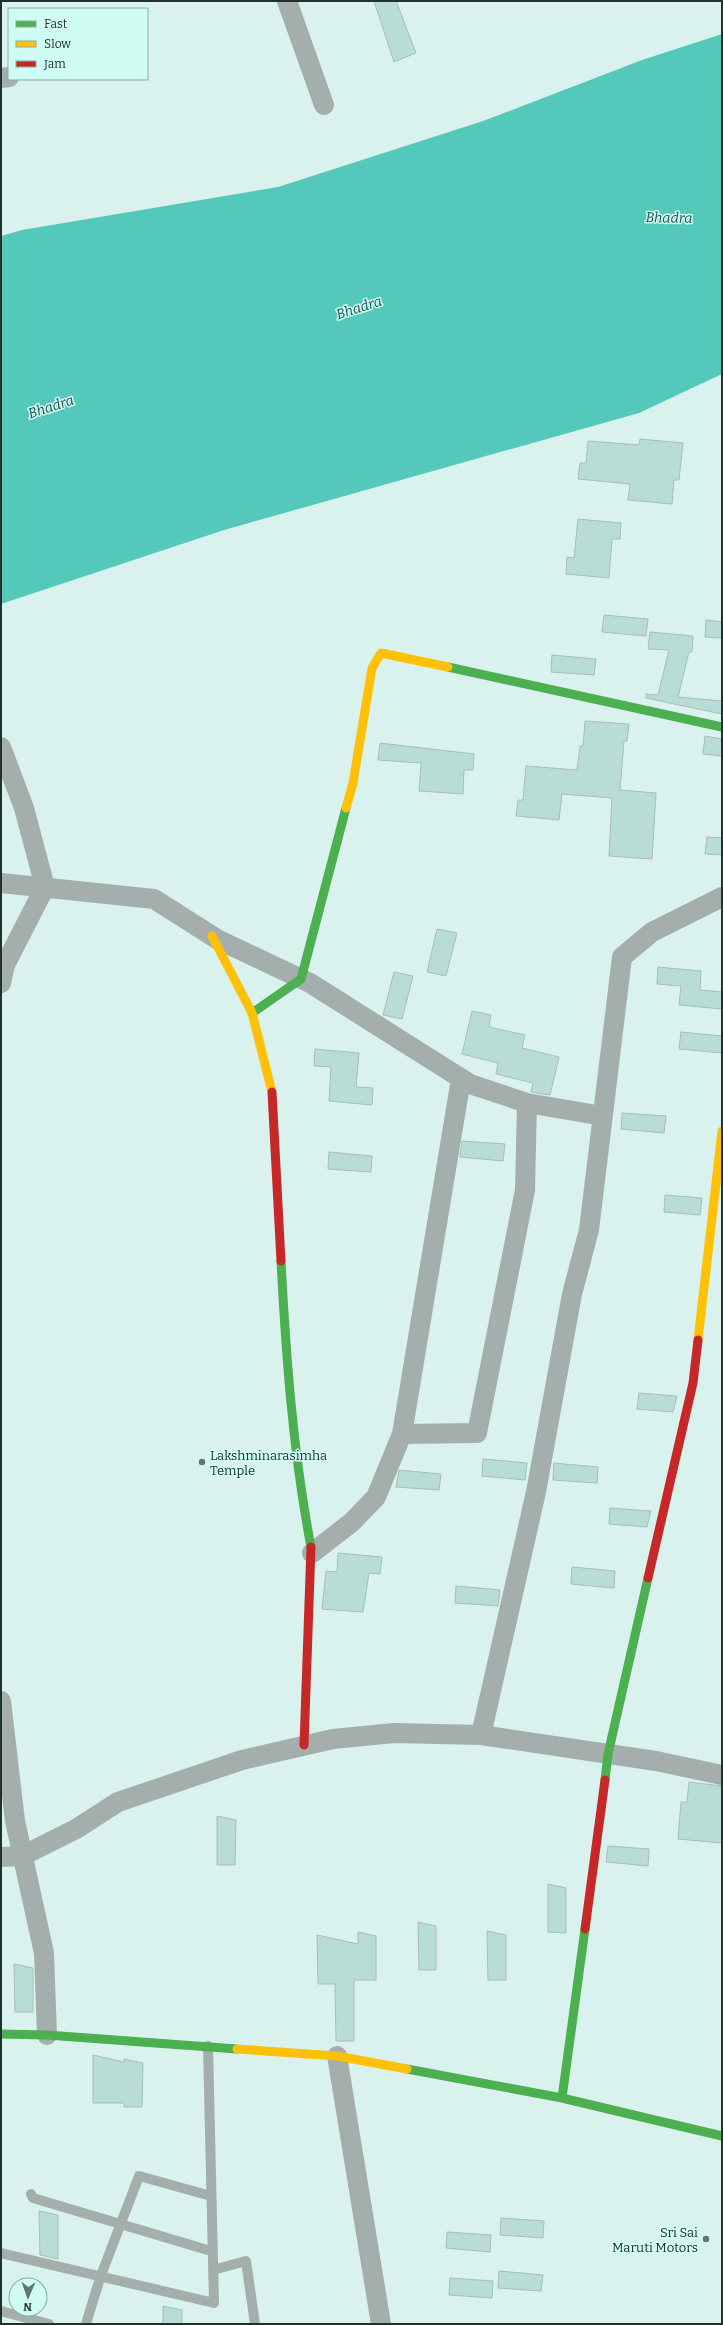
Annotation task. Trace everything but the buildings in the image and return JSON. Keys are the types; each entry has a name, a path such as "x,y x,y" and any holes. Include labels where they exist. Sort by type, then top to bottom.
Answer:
{"street":[{"path":"287,1 324,105"},
{"path":"252,1013 301,979 353,783 372,668 381,653 722,727"},
{"path":"1,747 24,808 45,887 5,965 1,983"},
{"path":"1,883 154,900 212,936 301,979 470,1084 527,1103 602,1116"},
{"path":"481,1735 536,1492 572,1294 589,1230 622,957 652,932 722,897"},
{"path":"212,936 252,1013 272,1085 284,1314 302,1499 312,1553 304,1745"},
{"path":"312,1553 352,1522 376,1497 402,1434 461,1078"},
{"path":"402,1434 477,1433 525,1190 527,1103"},
{"path":"562,2098 608,1754 693,1383 716,1241 722,1131"},
{"path":"1,1701 15,1821 44,1952 47,2035"},
{"path":"1,1857 22,1856 76,1830 118,1802 242,1760 333,1739 394,1732 481,1735 656,1761 722,1775"},
{"path":"1,2034 47,2035 337,2056 562,2098 722,2136"},
{"path":"337,2056 381,2324"}],"lane":[{"path":"1,2253 100,2278 214,2303 208,2046"},
{"path":"86,2324 100,2278 139,2176 211,2196"},
{"path":"30,2194 33,2198 212,2251"},
{"path":"213,2270 246,2261 255,2324"},
{"path":"1,2311 49,2324"}],"water":[{"name":"Bhadra","path":"722,34 722,374 639,413 224,530 1,604 1,236 22,230 278,187 483,121 642,60"}],"traffic: fast":[{"path":"448,667 722,727"},
{"path":"252,1013 301,979 346,808"},
{"path":"281,1261 291,1404 299,1476 311,1547"},
{"path":"605,1780 608,1754 648,1578"},
{"path":"562,2098 585,1929"},
{"path":"1,2034 47,2035 237,2049"},
{"path":"407,2069 562,2098 722,2136"}],"traffic: slow":[{"path":"346,808 353,783 372,668 381,653 448,667"},
{"path":"212,936 252,1013 272,1092"},
{"path":"698,1340 722,1131"},
{"path":"237,2049 337,2056 407,2069"}],"traffic: jam":[{"path":"272,1092 281,1261"},
{"path":"648,1578 693,1383 698,1340"},
{"path":"304,1745 311,1547"},
{"path":"585,1929 605,1780"}],"place":[{"name":"Lakshminarasimha Temple","path":"202,1462"},
{"name":"Sri Sai Maruti Motors","path":"706,2239"}]}
